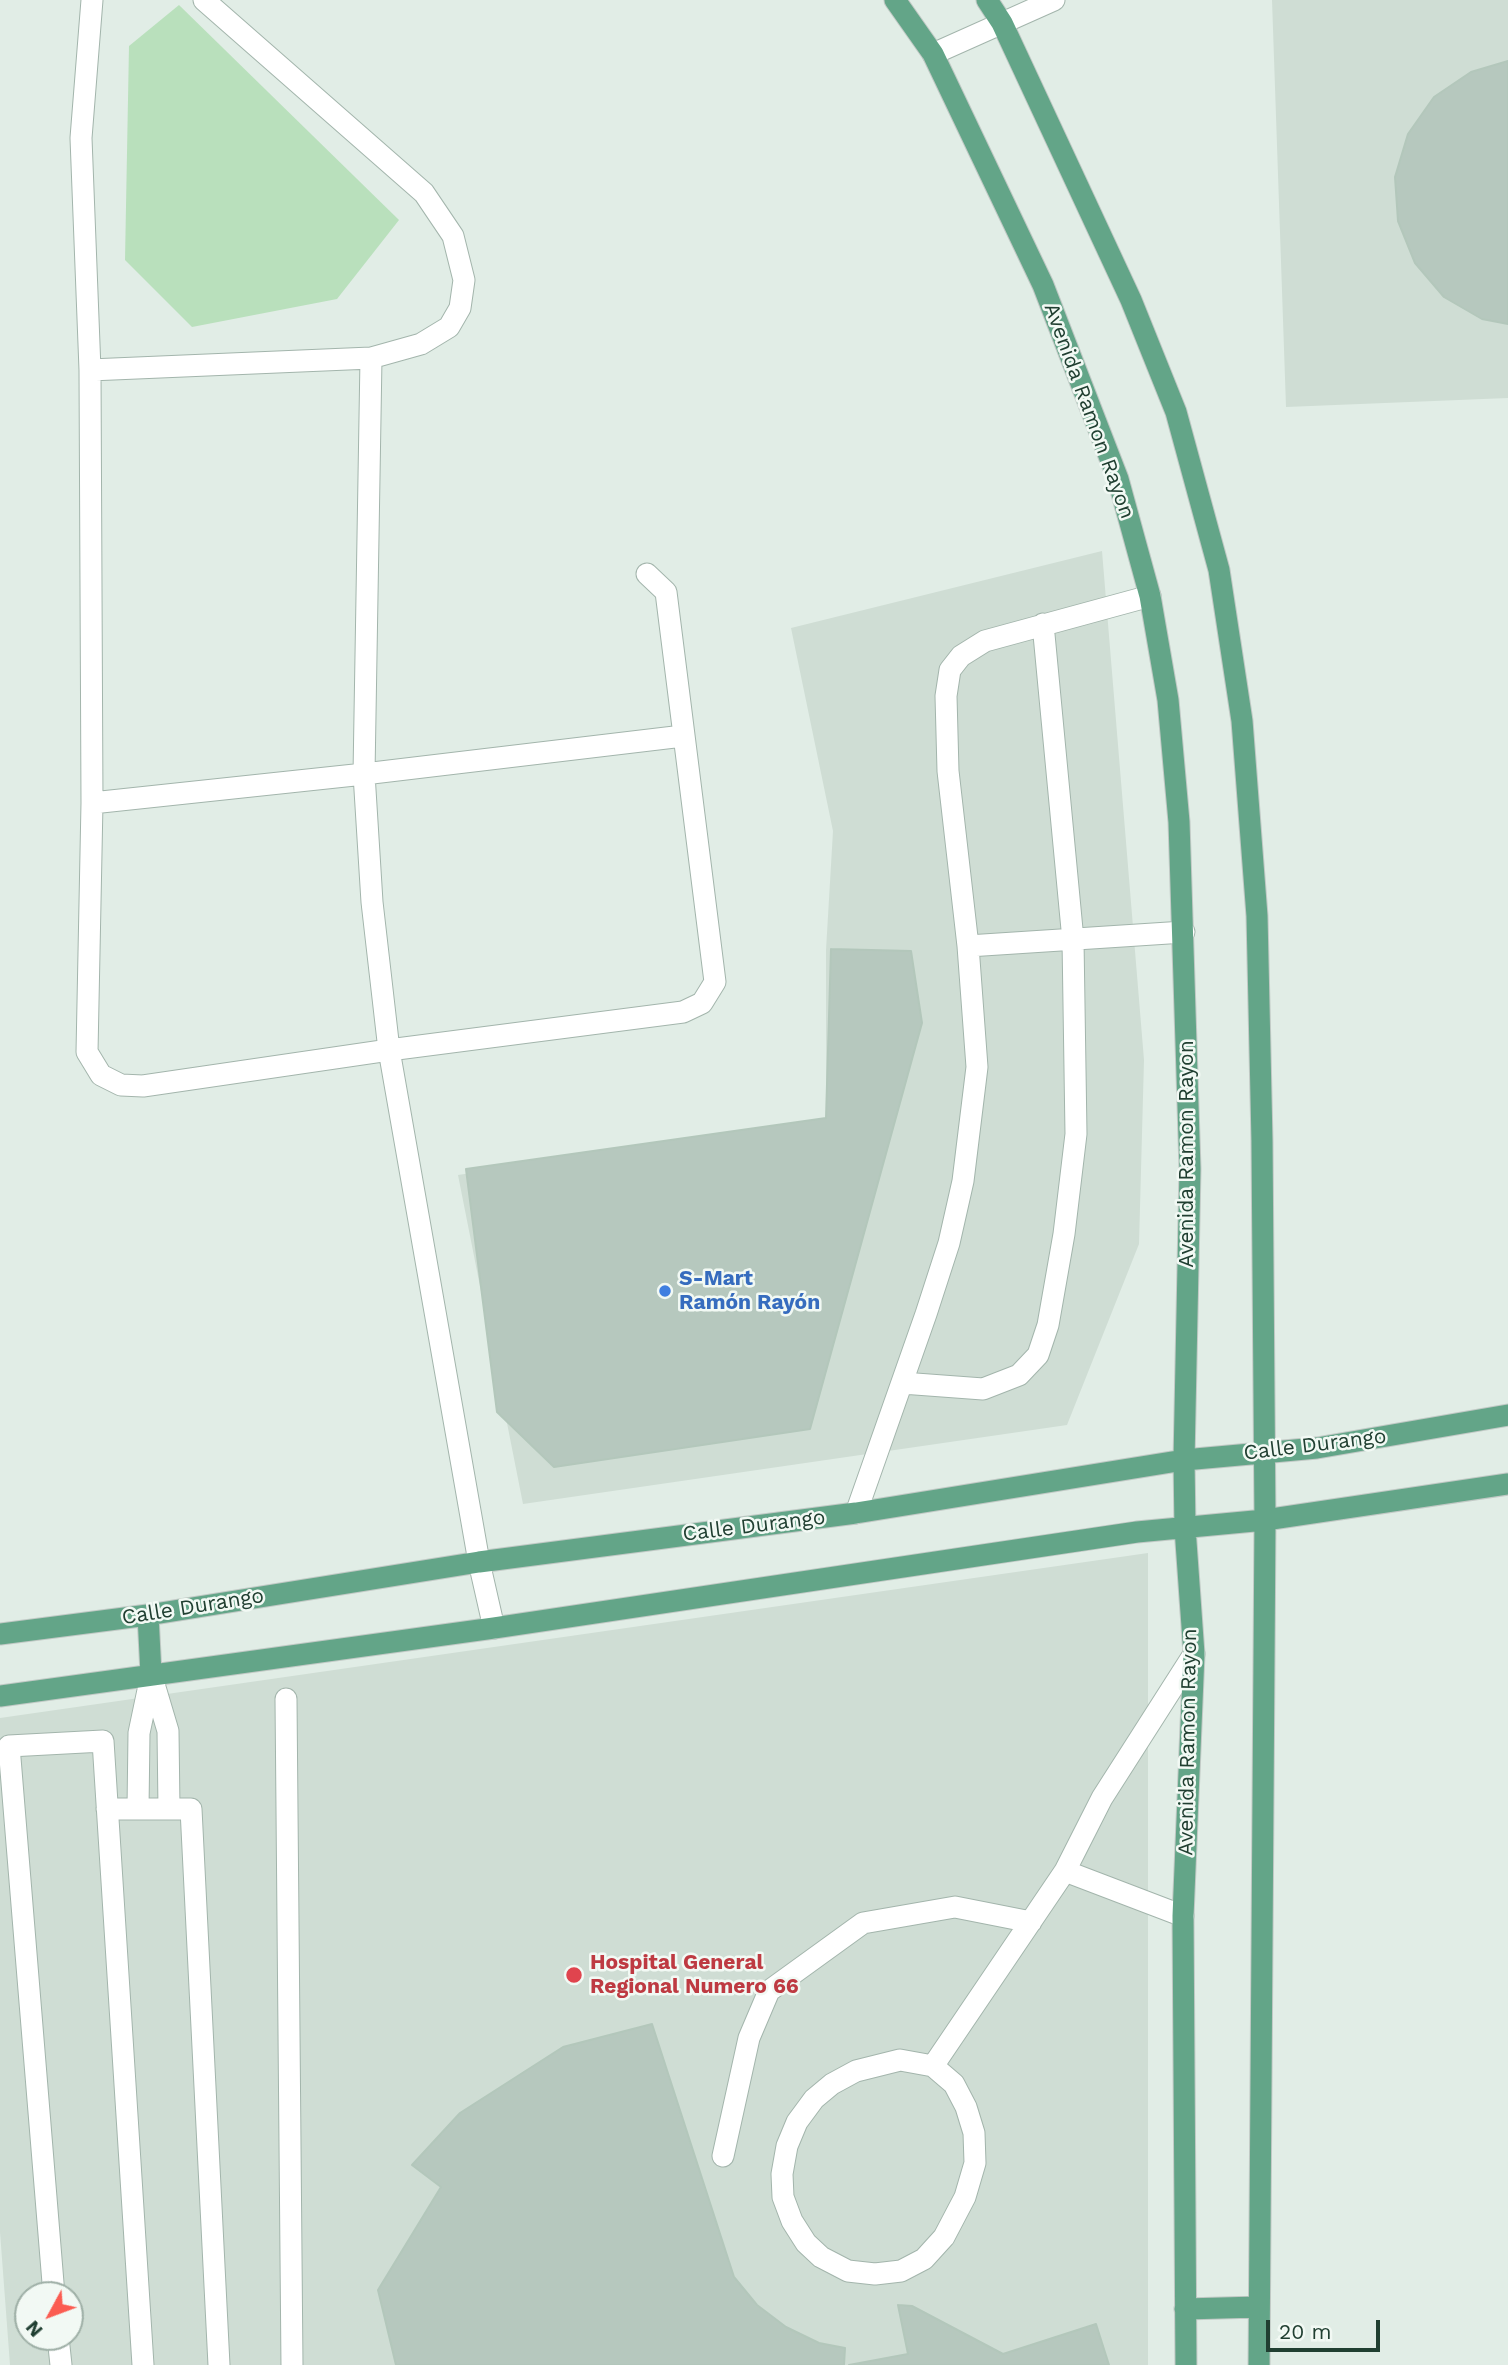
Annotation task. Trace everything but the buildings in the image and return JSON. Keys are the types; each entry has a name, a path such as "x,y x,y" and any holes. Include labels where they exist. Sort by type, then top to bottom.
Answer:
{"main road":[{"name":"Avenida Ramon Rayon","path":"895,0 933,54 1043,285 1118,479 1150,596 1168,699 1179,822 1190,1168 1184,1460 1185,1528 1194,1654 1183,1916 1186,2365"},
{"path":"987,0 1002,23 1131,300 1176,412 1219,570 1242,721 1257,916 1262,1141 1265,1520 1259,2365"},
{"name":"Calle Durango","path":"0,1634 148,1615 479,1562 856,1513 1184,1460 1317,1448 1508,1415"},
{"path":"0,1696 494,1628 1097,1538 1265,1520 1508,1484"},
{"path":"148,1615 151,1674"},
{"path":"1185,2309 1258,2307"}],"street":[{"path":"92,0 81,138 90,370 92,803 87,1052 102,1075 121,1085 143,1086 389,1050 683,1012 702,1003 715,982 666,592 647,574"},
{"path":"90,370 371,358 421,344 449,327 460,308 464,280 453,236 424,193 204,0"},
{"path":"933,54 1054,0"},
{"path":"371,358 364,774 372,902 389,1050 479,1562 494,1628"},
{"path":"856,1513 949,1243 964,1181 977,1067 968,946 948,771 946,696 950,670 961,656 985,641 1150,596"},
{"path":"902,1383 983,1389 1019,1375 1038,1355 1048,1325 1064,1234 1076,1133 1073,940 1043,624"},
{"path":"92,803 683,736"},
{"path":"968,946 1184,932"},
{"path":"933,2066 1065,1871 1102,1798 1194,1654"},
{"path":"138,1809 139,1733 151,1674"},
{"path":"151,1674 168,1731 169,1809"},
{"path":"286,1699 292,2365"},
{"path":"53,2281 9,1746 103,1741 143,2365"},
{"path":"107,1809 191,1809 219,2365"},
{"path":"1065,1871 1183,1916"},
{"path":"723,2156 749,2038 769,1991 863,1923 955,1907 1031,1922"},
{"path":"900,2060 933,2066 954,2084 966,2107 974,2133 975,2163 965,2197 944,2237 923,2259 901,2271 874,2274 848,2271 821,2257 806,2243 792,2221 783,2197 782,2174 787,2146 797,2122 814,2099 832,2084 856,2071 900,2060"}],"shaded area":[{"path":"1272,0 1508,0 1508,398 1286,407"},
{"path":"1102,551 1144,1060 1139,1244 1067,1425 523,1504 458,1175 826,1118 826,950 833,831 791,628"},
{"name":"Hospital General Regional Numero 66","path":"1148,1553 1148,2365 10,2365 0,2232 0,1718"}],"green space":[{"path":"179,5 399,220 337,299 192,327 125,260 129,46"}],"place":[{"name":"S-Mart Ramón Rayón","path":"665,1291"},
{"name":"Hospital General Regional Numero 66","path":"574,1975"}]}
